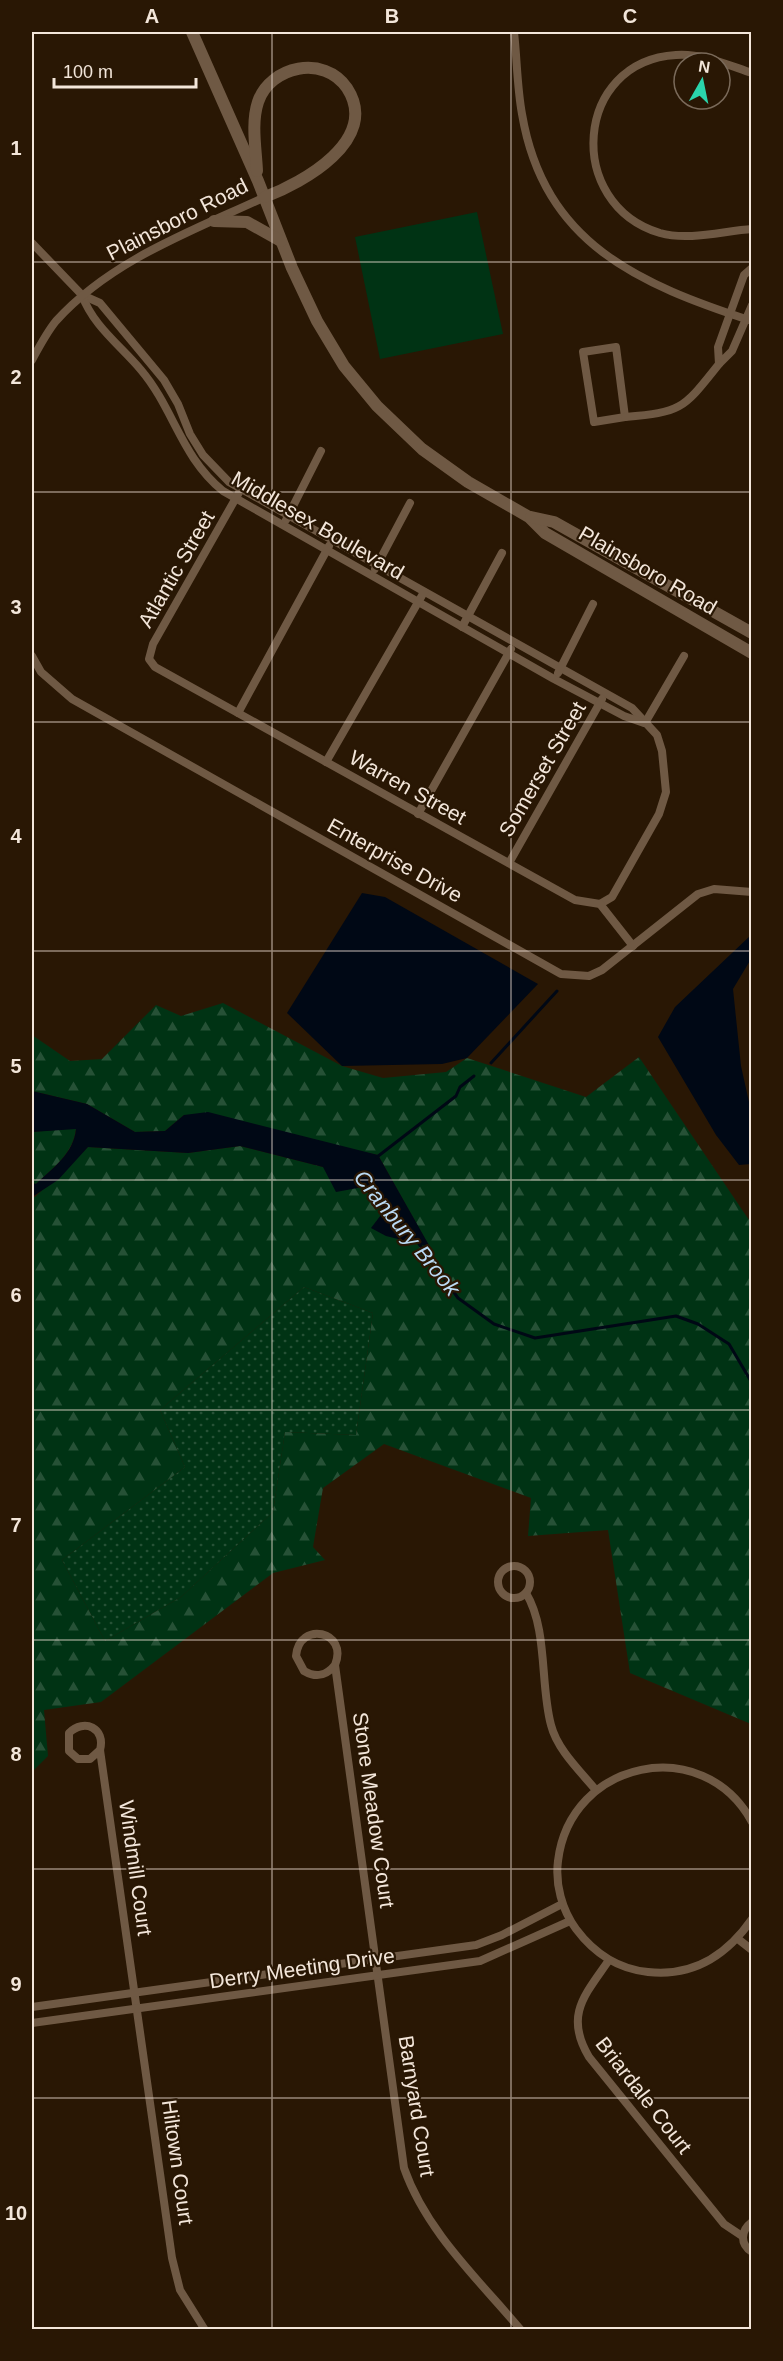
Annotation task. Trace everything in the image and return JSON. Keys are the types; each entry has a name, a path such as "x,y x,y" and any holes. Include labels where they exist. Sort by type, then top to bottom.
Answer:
{"street":[{"path":"192,32 265,197 284,190 316,171 343,146 350,135 354,107 346,87 340,81 321,71 298,68 278,74 269,82 257,104 254,123 258,181"},
{"path":"514,32 521,113 528,137 538,170 569,220 597,250 638,278 749,320"},
{"path":"752,73 700,56 680,54 667,55 638,66 617,82 602,103 595,121 593,142 594,167 606,194 632,221 662,233 680,236 752,229"},
{"name":"Plainsboro Road","path":"82,295 124,265 265,197 281,241 317,321 344,366 377,406 422,449 468,482 529,517 545,533 752,653"},
{"path":"214,220 247,222 281,241"},
{"path":"32,243 82,295 55,322 32,360"},
{"path":"719,364 718,347 729,313 744,275 752,268"},
{"name":"Middlesex Boulevard","path":"82,295 100,303 164,380 190,434 203,455 229,483 632,708 657,735 666,792 659,814 612,897 600,904"},
{"name":"Middlesex Boulevard","path":"82,295 88,312 143,372 171,417 180,439 210,481 236,500 417,603 600,704 645,723"},
{"path":"625,417 616,347 583,351 594,422 666,413 690,401 732,351 749,320 752,305"},
{"path":"283,525 321,451"},
{"name":"Atlantic Street","path":"155,667 149,659 153,644 241,489"},
{"path":"371,576 410,503"},
{"name":"Plainsboro Road","path":"529,517 554,522 752,633"},
{"path":"238,713 332,540"},
{"path":"462,627 502,553"},
{"path":"326,762 424,592"},
{"path":"554,679 593,604"},
{"path":"418,814 514,643"},
{"name":"Enterprise Drive","path":"32,656 41,672 72,699 561,974 589,975 602,970 698,894 714,890 752,892"},
{"path":"645,723 684,656"},
{"name":"Warren Street","path":"155,667 575,900 600,904"},
{"name":"Somerset Street","path":"509,863 605,693"},
{"path":"600,904 633,946"},
{"path":"526,1593 535,1616 551,1725 559,1745 595,1789"},
{"name":"Stone Meadow Court","path":"335,1665 325,1674 318,1676 304,1671 296,1656 300,1642 311,1634 325,1635 336,1644 338,1651 335,1665 377,1959"},
{"name":"Windmill Court","path":"100,1750 90,1759 78,1759 69,1751 67,1739 69,1733 81,1725 92,1727 101,1738 100,1750 136,1992"},
{"path":"752,1822 748,1808 721,1786 691,1771 657,1767 624,1773 595,1789 574,1813 560,1842 556,1873 562,1904 570,1921 587,1943 609,1960 636,1971 673,1972 692,1969 717,1957 738,1939 752,1919"},
{"name":"Derry Meeting Drive","path":"32,2007 476,1945 502,1935 562,1904"},
{"name":"Derry Meeting Drive","path":"32,2024 480,1961 570,1921"},
{"path":"738,1939 752,1950"},
{"name":"Barnyard Court","path":"377,1959 404,2168 413,2194 428,2220 521,2330"},
{"name":"Briardale Court","path":"609,1960 586,1994 578,2011 577,2025 580,2043 724,2224 742,2236 746,2247 752,2253"},
{"name":"Hiltown Court","path":"136,1992 172,2258 180,2290 205,2330"},
{"path":"742,2236 752,2222"}],"green space":[{"path":"477,212 503,334 380,359 355,237"},
{"path":"223,1003 342,1066 383,1078 446,1072 467,1058 586,1097 639,1057 751,1223 751,1724 630,1673 608,1530 528,1536 531,1498 384,1444 323,1488 313,1547 325,1560 273,1573 101,1702 44,1710 48,1756 32,1772 32,1197 35,1197 88,1147 188,1153 240,1146 323,1167 363,1187 384,1211 372,1228 429,1246 378,1155 184,1115 165,1131 135,1132 87,1104 32,1091 32,1035 70,1061 102,1059 156,1005 181,1016","holes":["304,1287 373,1313 356,1435 285,1432 273,1512 181,1597 105,1641 62,1560 185,1467 160,1410"]},
{"path":"76,1128 71,1145 62,1159 36,1184 32,1183 32,1132"},
{"path":"304,1287 373,1313 356,1435 285,1432 273,1512 181,1597 105,1641 62,1560 185,1467 160,1410"}],"water":[{"path":"362,893 385,897 538,984 467,1058 442,1064 342,1066 287,1013"},
{"path":"751,935 751,959 733,989 741,1066 751,1111 751,1164 739,1165 716,1135 658,1037 675,1007"},
{"path":"32,1091 87,1104 135,1132 165,1131 184,1115 208,1112 378,1155 430,1247 386,1236 371,1228 384,1211 363,1187 336,1192 323,1167 240,1146 188,1153 88,1147 58,1180 32,1197 32,1183 36,1184 62,1160 71,1145 76,1129 32,1132"}],"waterway":[{"path":"491,1063 557,991"},
{"path":"377,1157 456,1096 460,1087 474,1076"},
{"name":"Cranbury Brook","path":"417,1241 458,1298 494,1324 535,1338 676,1316 698,1324 729,1344 752,1383"}]}
